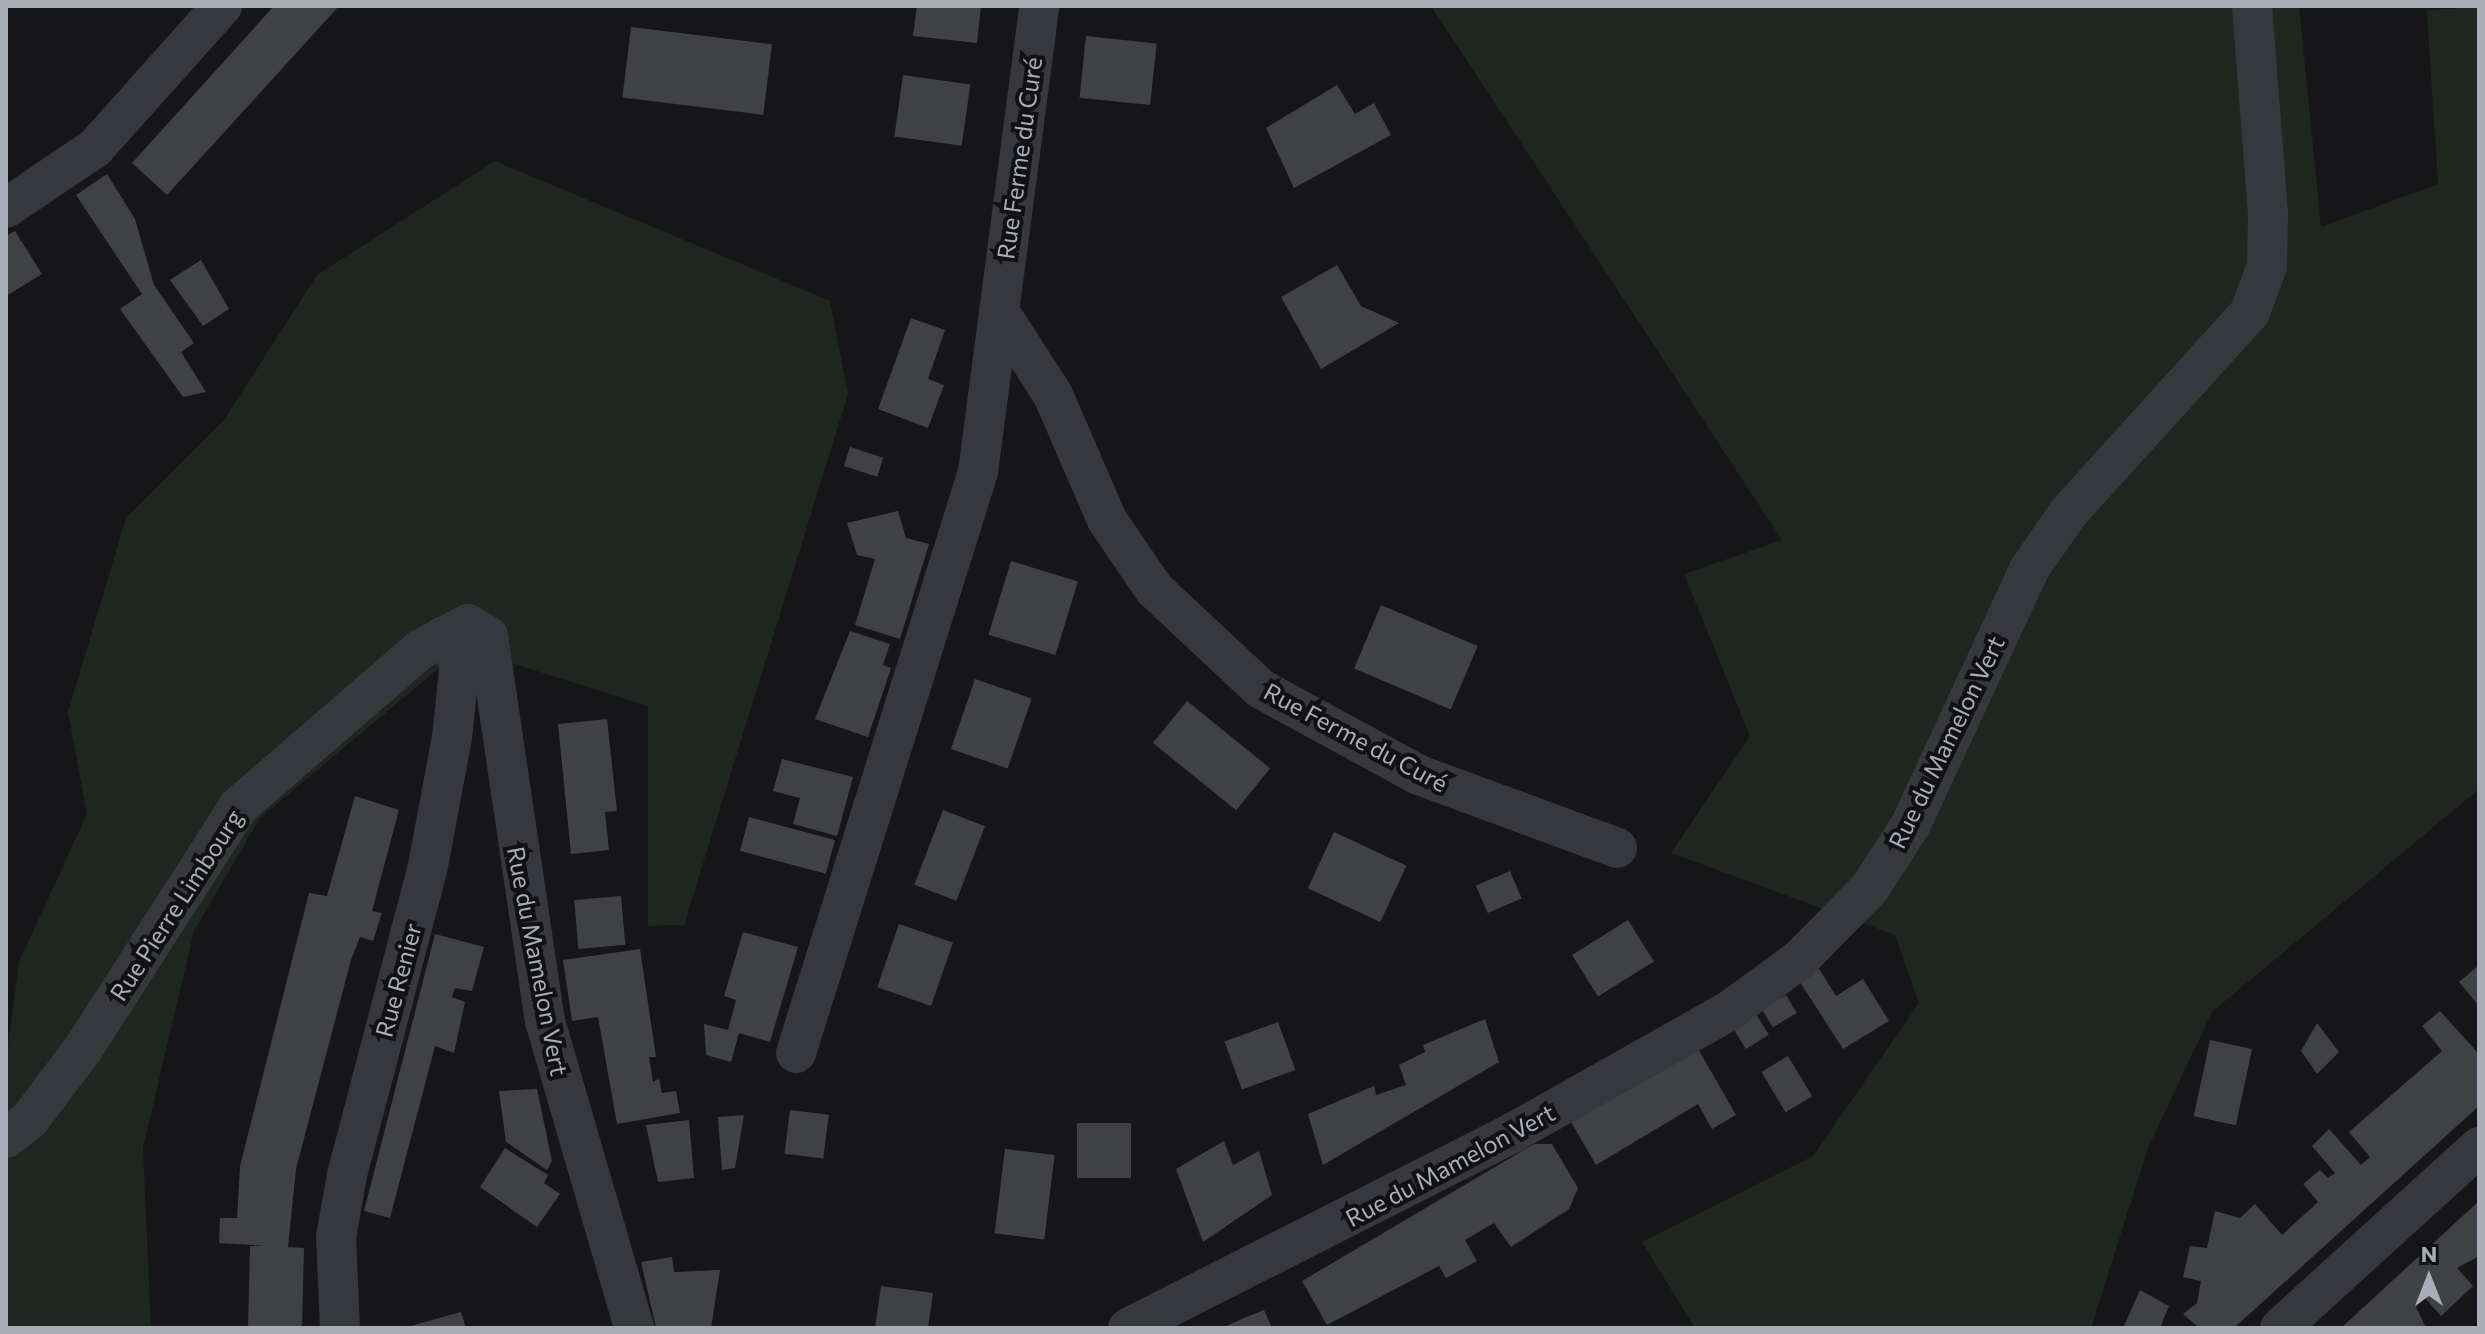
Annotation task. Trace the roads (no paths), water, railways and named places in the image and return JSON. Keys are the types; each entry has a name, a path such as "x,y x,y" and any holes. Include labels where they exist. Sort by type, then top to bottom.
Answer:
{"street":[{"path":"15,204 95,148 222,6"},
{"name":"Rue Ferme du Curé","path":"796,1053 978,472 1039,6"},
{"name":"Rue du Mamelon Vert","path":"1128,1328 1487,1147 1729,1011 1800,959 1870,888 1911,824 2030,568 2068,513 2250,312 2267,266 2268,214 2252,6"},
{"name":"Rue Ferme du Curé","path":"999,311 1053,395 1107,520 1146,577 1261,689 1419,775 1617,848"},
{"name":"Rue du Mamelon Vert","path":"444,636 468,624 488,636 545,1021 634,1328"},
{"name":"Rue Pierre Limbourg","path":"6,1138 30,1119 83,1049 239,806 444,636"},
{"name":"Rue Renier","path":"340,1328 336,1237 347,1175 448,766 460,661 444,636"},
{"path":"2280,1328 2479,1147"}]}
